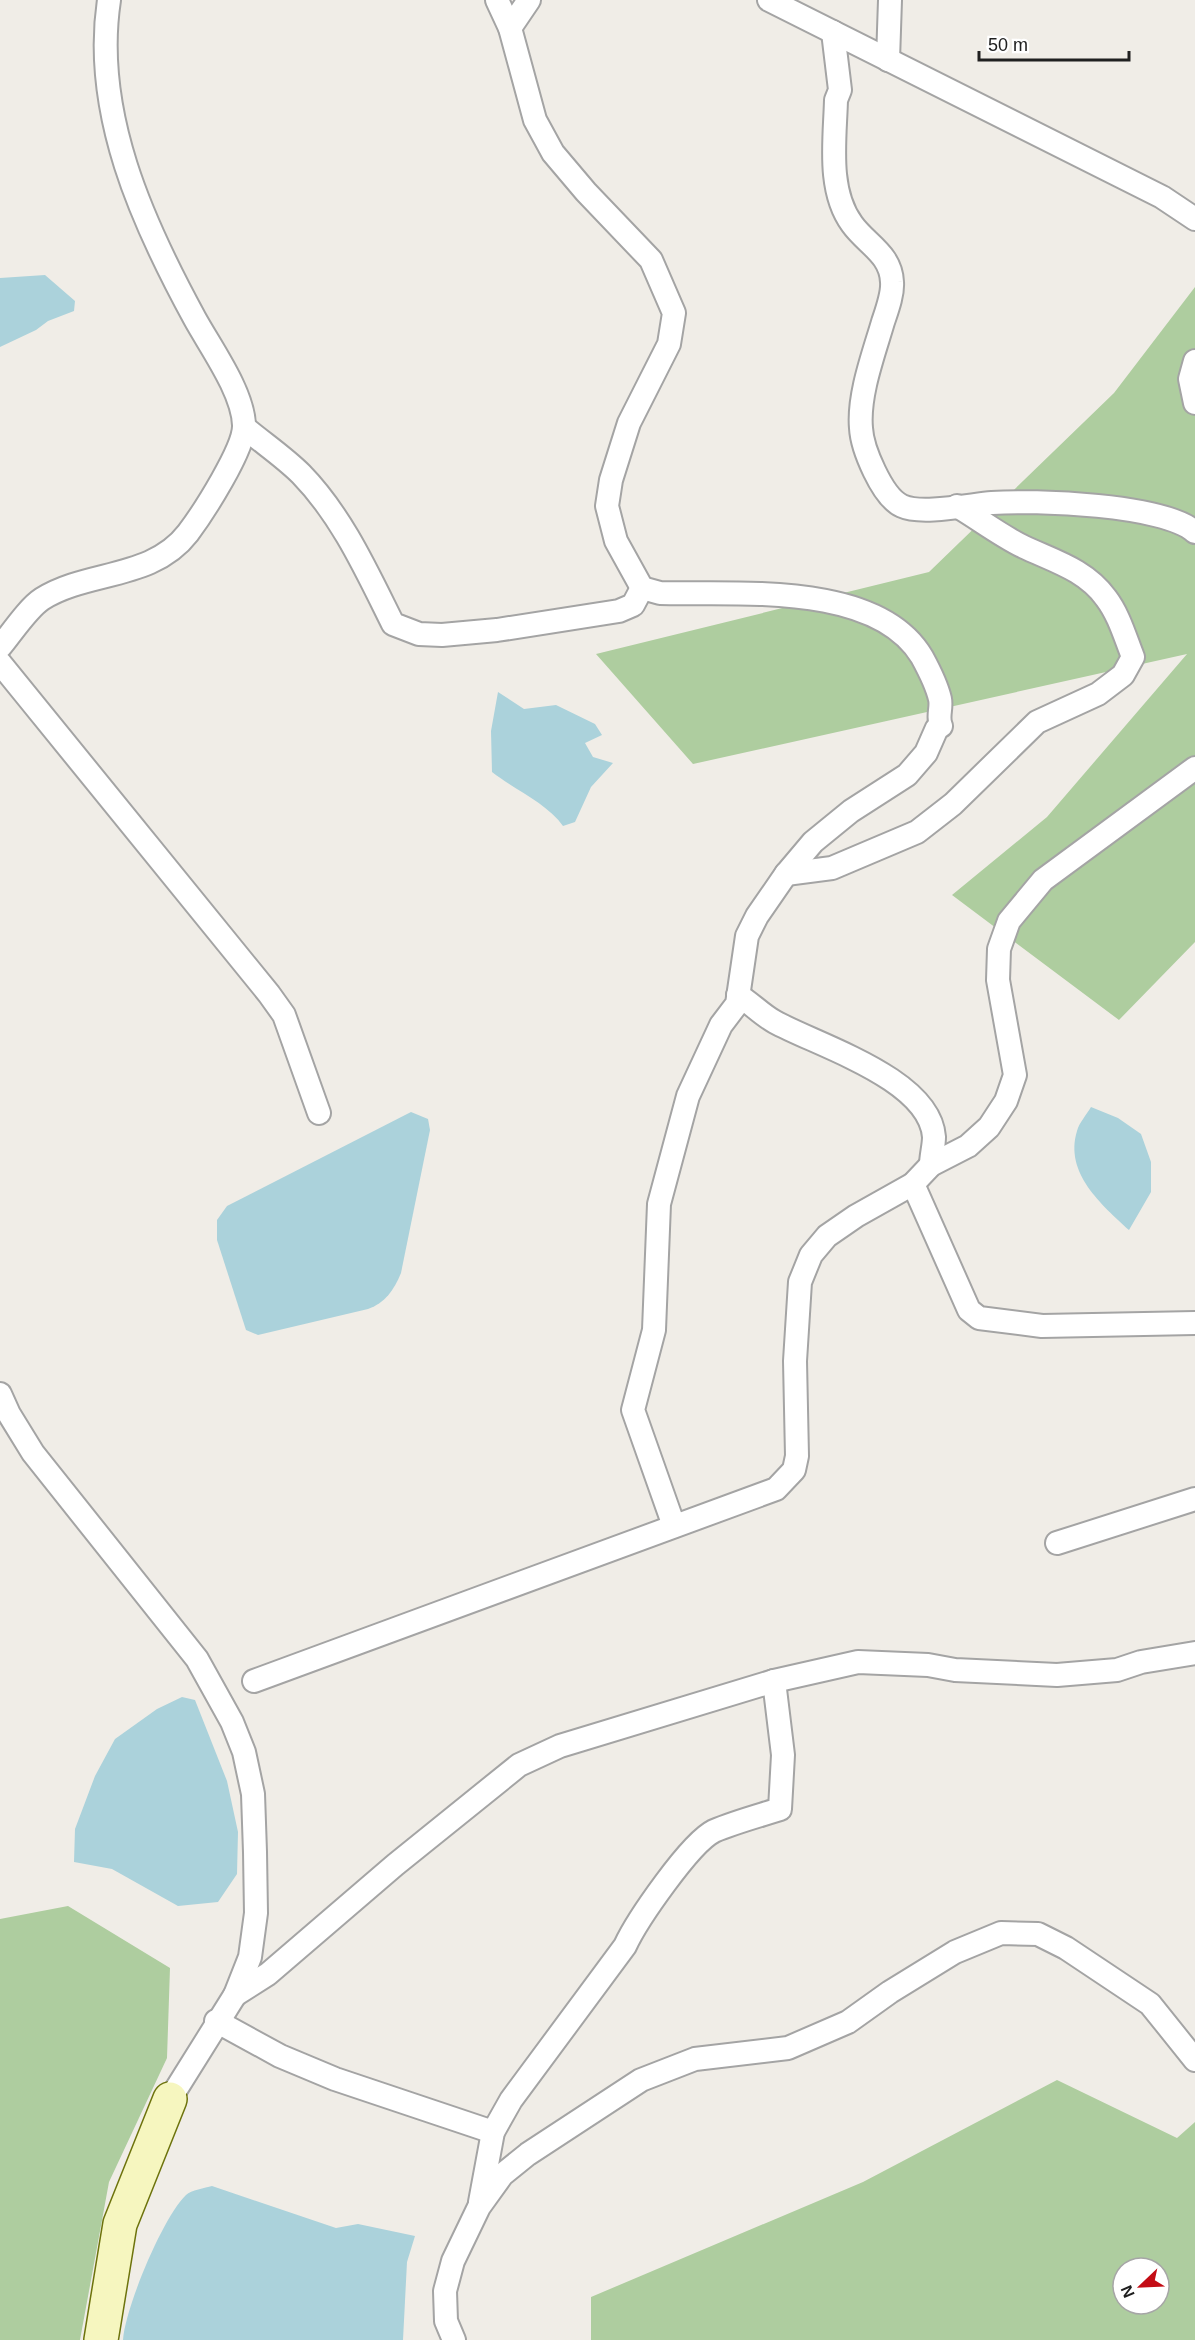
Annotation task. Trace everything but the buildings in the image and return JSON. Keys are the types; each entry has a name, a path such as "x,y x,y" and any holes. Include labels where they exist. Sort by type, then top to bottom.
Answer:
{"street":[{"path":"0,647 41,600 89,579 134,570 169,552 188,534 230,466 244,427 240,402 174,281 127,175 112,112 105,28 110,0"},
{"path":"497,0 510,28 535,120 553,153 586,192 651,260 674,313 669,344 629,423 611,480 607,506 616,541 642,588 660,593 802,596 854,609 887,623 908,639 922,657 940,700 941,726 937,728 926,753 907,775 851,811 813,842 786,874 757,916 747,936 737,1004 722,1024 688,1095 659,1204 654,1330 633,1410 674,1527"},
{"path":"510,28 529,0"},
{"path":"769,0 1162,197 1195,219"},
{"path":"888,60 890,0"},
{"path":"833,32 840,90 836,100 835,170 840,196 851,224 883,255 892,281 867,380 861,427 866,449 882,487 901,506 935,510 1010,502 1127,509 1187,524 1195,532"},
{"path":"1195,361 1190,379 1195,403"},
{"path":"244,427 301,474 321,497 354,548 393,624 419,634 497,630 619,611 633,605 642,588"},
{"path":"786,874 832,868 917,832 953,804 1037,722 1098,694 1123,675 1133,657 1116,611 1105,595 1088,580 1065,564 1023,547 957,506"},
{"path":"0,663 284,1015 319,1113"},
{"path":"254,1681 776,1490 794,1470 797,1456 795,1361 800,1282 811,1255 827,1236 856,1216 913,1184 930,1165 968,1146 989,1127 1006,1101 1015,1075 998,980 999,949 1009,921 1043,880 1195,768"},
{"path":"738,995 773,1021 885,1075 912,1096 923,1110 934,1136 930,1165"},
{"path":"913,1184 969,1310 979,1318 1042,1326 1195,1323"},
{"path":"0,1394 9,1414 33,1453 197,1659 232,1722 244,1752 253,1794 256,1913 250,1957 235,1995 216,2021 170,2099 120,2224 101,2340"},
{"path":"1057,1543 1195,1499"},
{"path":"235,1995 268,1974 395,1865 519,1765 560,1746 774,1681 858,1662 1057,1675 1117,1670 1141,1662 1195,1653"},
{"path":"479,2207 493,2132 511,2100 625,1946 633,1928 684,1860 712,1832 780,1809 783,1755 774,1681"},
{"path":"454,2340 446,2321 445,2291 453,2261 479,2207 502,2175 528,2154 640,2080 695,2059 788,2048 848,2022 890,1992 955,1952 1001,1933 1038,1934 1066,1948 1150,2004 1195,2060"},
{"path":"216,2021 280,2056 335,2079 493,2132"}],"green space":[{"path":"1195,287 1195,942 1119,1020 952,895 1047,817 1187,654 693,764 596,654 929,572 1114,393"},
{"path":"68,1906 170,1968 167,2058 109,2182 80,2340 0,2340 0,1919"},
{"path":"1057,2080 1177,2138 1195,2122 1195,2340 591,2340 591,2297 863,2182"}],"water":[{"path":"45,275 75,301 74,311 48,321 36,330 0,347 0,278"},
{"path":"498,692 524,709 556,705 595,724 602,735 585,743 593,757 613,763 591,787 575,822 563,826 540,804 492,772 491,731"},
{"path":"1091,1107 1118,1118 1141,1134 1151,1162 1151,1192 1129,1230 1097,1199 1088,1187 1076,1161 1074,1146 1077,1131"},
{"path":"411,1112 428,1119 430,1130 401,1273 392,1290 379,1303 368,1309 258,1335 246,1330 217,1240 217,1220 227,1206"},
{"path":"182,1697 195,1700 227,1781 238,1832 237,1874 218,1902 178,1906 112,1869 74,1862 75,1829 95,1776 115,1739 157,1709"},
{"path":"212,2186 336,2228 358,2224 415,2236 407,2262 403,2340 123,2340 130,2307 156,2242 167,2222 188,2193"}]}
